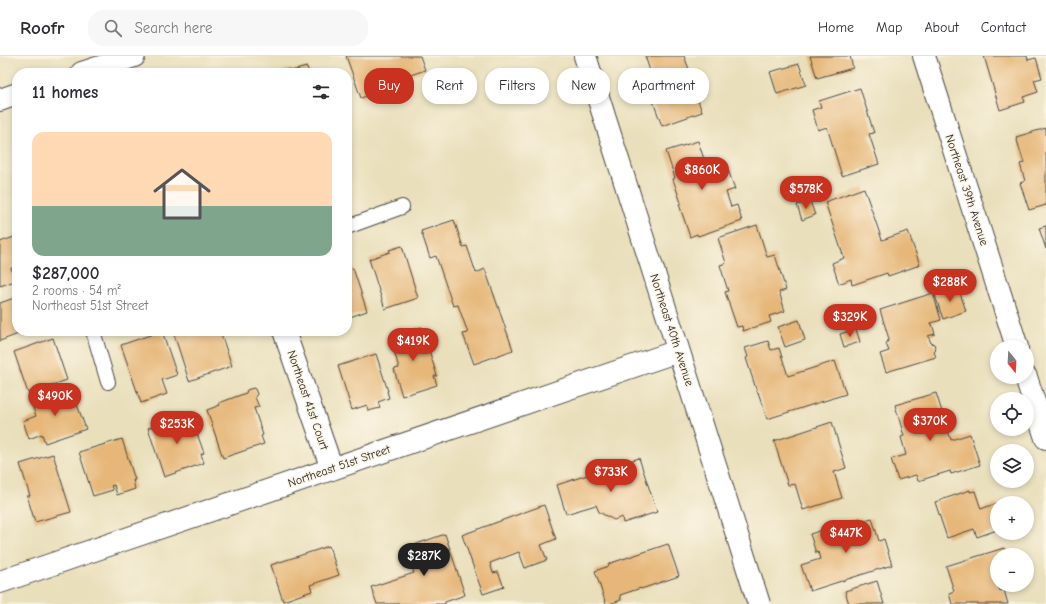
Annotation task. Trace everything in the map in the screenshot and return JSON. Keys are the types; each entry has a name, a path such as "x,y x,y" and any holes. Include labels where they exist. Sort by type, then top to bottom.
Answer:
{"street":[{"path":"97,68 134,56"},
{"name":"Northeast 40th Avenue","path":"584,56 759,604"},
{"name":"Northeast 39th Avenue","path":"924,56 1015,340"},
{"path":"0,100 12,96"},
{"name":"Northeast 41st Court","path":"286,336 332,469"},
{"name":"Northeast 51st Street","path":"0,582 678,350"},
{"path":"1028,384 1046,438"}],"lane":[{"path":"352,225 402,207"},
{"path":"94,336 108,382"}],"building":[{"path":"346,56 420,56 424,68 422,68 422,71 414,74 414,68 364,68 364,97 361,98 352,73 352,68 350,68"},
{"path":"645,56 684,56 689,68 649,68"},
{"path":"810,56 850,56 853,68 817,78"},
{"path":"984,56 1027,56 1028,60 1036,58 1042,78 1034,80 1038,92 1023,97 1025,102 1000,110"},
{"path":"799,64 806,85 777,94 770,72"},
{"path":"860,88 874,133 869,134 879,164 842,176 827,127 818,130 812,110 821,107 819,101"},
{"path":"654,104 699,104 702,112 662,126"},
{"path":"1046,128 1046,205 1029,210 1020,183 1025,181 1020,164 1024,163 1016,137"},
{"path":"698,141 709,174 727,167 735,189 726,192 731,207 737,205 742,221 698,236 697,234 690,237 679,204 681,203 673,179 675,178 666,151"},
{"path":"864,188 882,240 908,231 920,265 888,276 887,273 852,285 851,279 839,284 832,263 844,258 825,202"},
{"path":"810,201 815,215 802,220 797,205"},
{"path":"454,220 463,247 467,246 476,273 485,269 513,350 474,364 463,334 468,333 458,305 453,306 436,256 430,258 421,231"},
{"path":"757,225 767,257 775,255 786,290 779,292 785,311 769,316 771,322 743,331 742,326 737,327 725,292 728,291 720,265 726,263 718,238"},
{"path":"1046,226 1046,249 1039,228"},
{"path":"12,238 12,282 0,286 0,242"},
{"path":"402,246 418,298 385,309 369,259"},
{"path":"352,268 367,311 352,316"},
{"path":"958,287 966,311 943,319 935,295"},
{"path":"933,293 941,320 931,323 935,334 928,336 931,343 934,344 936,350 934,352 936,357 886,372 880,354 889,351 886,344 889,339 880,310"},
{"path":"12,299 13,336 0,341 0,303"},
{"path":"799,320 805,340 785,347 778,327"},
{"path":"422,327 437,376 434,376 437,385 402,396 394,369 399,368 390,337"},
{"path":"856,329 860,342 844,347 840,334"},
{"path":"147,336 164,336 177,375 162,380 167,394 141,403 121,345"},
{"path":"175,336 222,336 232,366 189,381"},
{"path":"53,338 67,380 28,393 14,352"},
{"path":"768,341 771,350 779,348 788,376 835,361 846,394 767,419 746,358 748,357 745,348"},
{"path":"376,354 389,398 378,402 380,408 368,411 367,405 352,410 338,366"},
{"path":"253,388 257,394 255,397 259,407 254,408 263,435 261,436 264,444 223,458 207,410 220,405 219,403 246,393 247,390"},
{"path":"67,389 68,392 72,391 86,429 45,443 42,434 29,439 23,421 36,416 31,402"},
{"path":"936,393 951,440 970,434 980,465 951,474 950,471 918,481 916,475 898,480 891,459 906,455 901,437 904,436 895,405"},
{"path":"190,414 204,453 201,454 204,463 164,477 148,428"},
{"path":"832,422 846,468 834,472 842,498 803,510 795,484 788,485 774,441"},
{"path":"122,439 135,480 133,480 135,489 117,495 114,485 111,486 113,490 93,496 79,452"},
{"path":"53,454 71,512 35,522 27,496 30,496 20,464"},
{"path":"639,458 657,512 623,523 622,517 614,520 599,512 596,505 566,514 557,485"},
{"path":"970,490 970,492 975,491 981,509 990,506 990,532 977,537 974,529 947,538 935,502"},
{"path":"544,505 556,539 541,545 547,560 525,568 519,552 490,563 493,573 498,572 504,587 483,594 462,535"},
{"path":"860,518 861,521 872,518 879,541 884,539 892,565 810,591 801,565 820,559 818,552 816,553 810,534"},
{"path":"445,534 465,595 445,602 445,604 377,604 371,587 414,573 405,548"},
{"path":"668,544 679,576 620,595 621,600 606,604 595,571 609,566 608,564"},
{"path":"329,546 339,575 310,585 312,591 283,601 271,565"},
{"path":"990,552 990,592 1005,592 1008,604 952,604 949,593 954,591 946,566"},
{"path":"877,581 884,604 849,604 845,591"}]}
